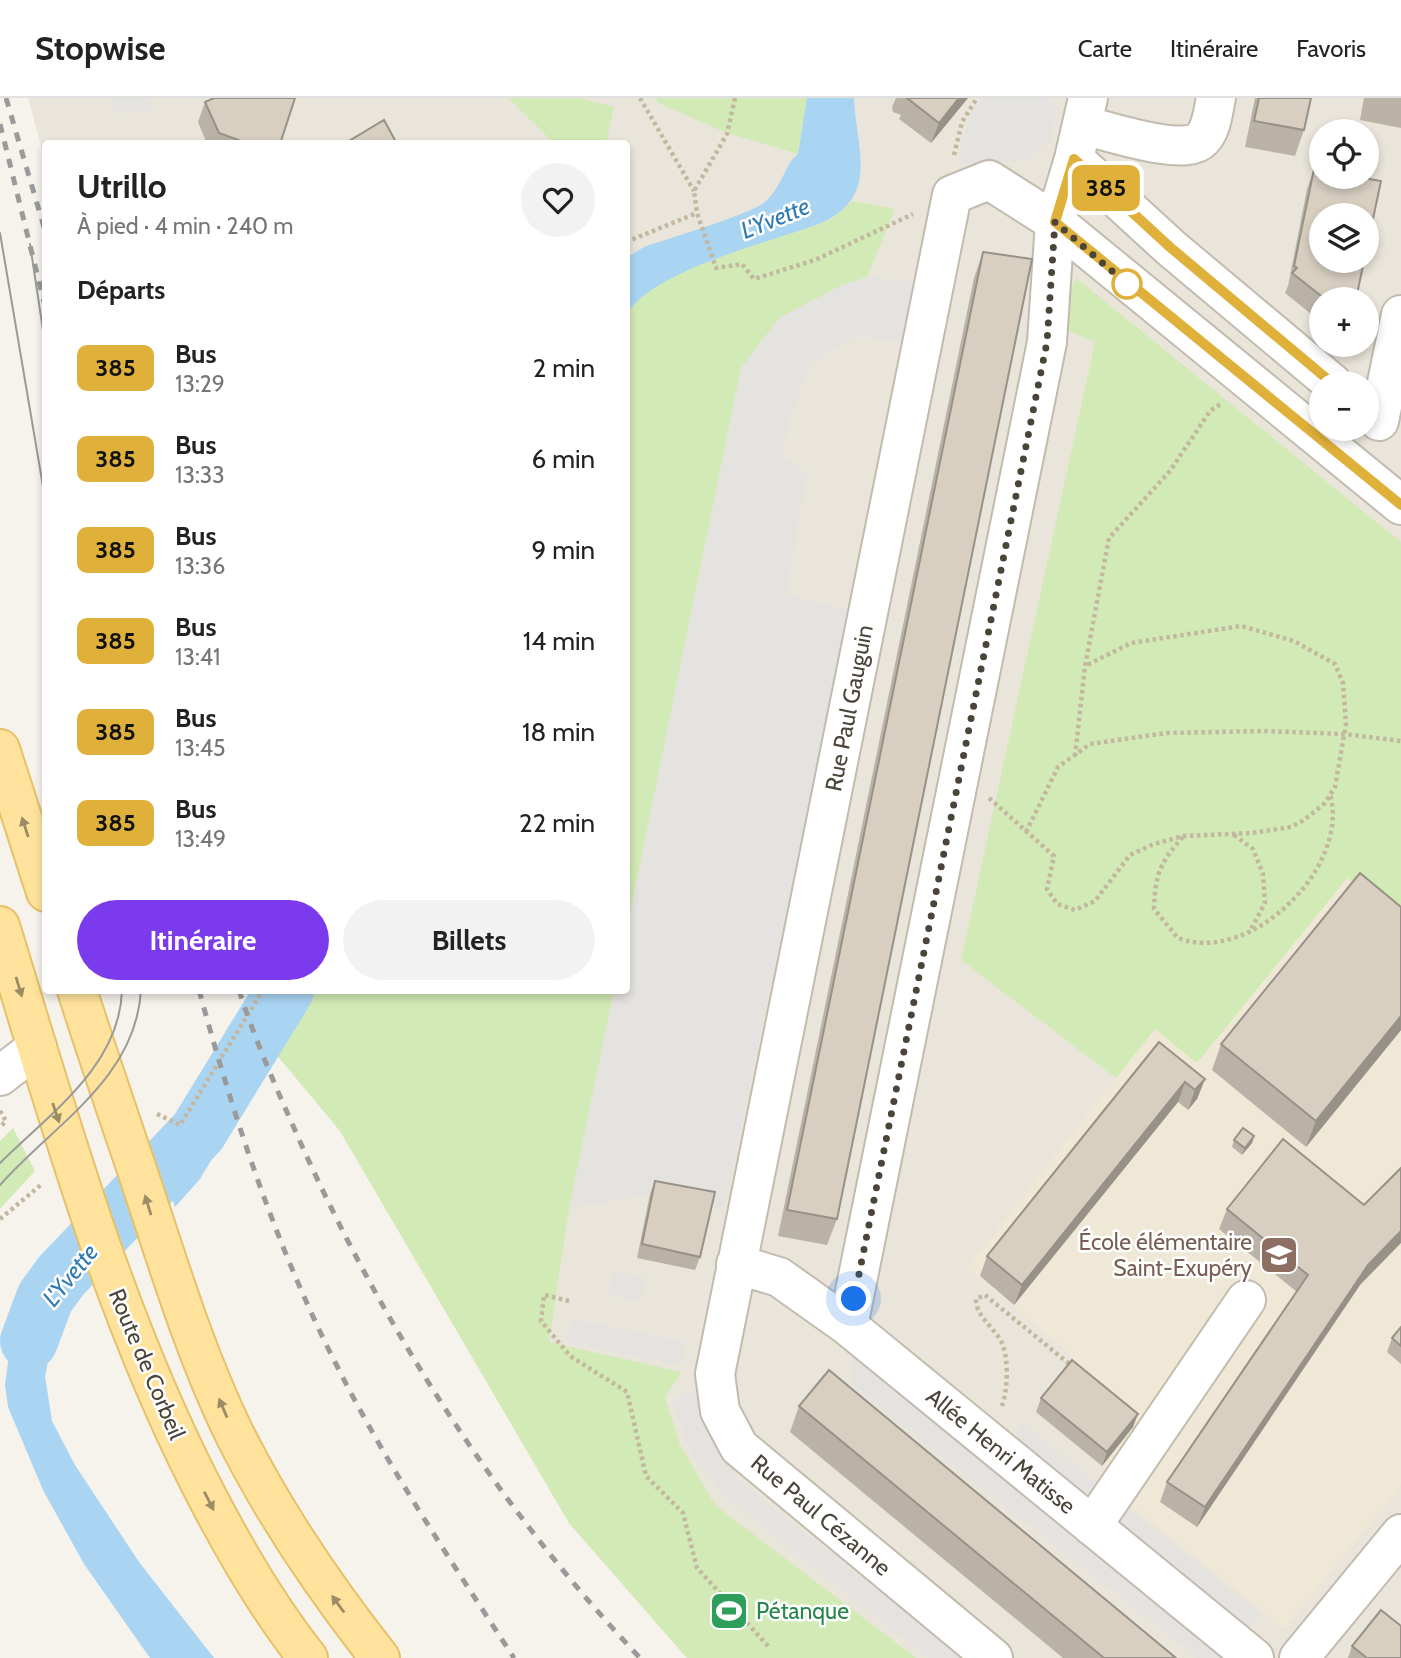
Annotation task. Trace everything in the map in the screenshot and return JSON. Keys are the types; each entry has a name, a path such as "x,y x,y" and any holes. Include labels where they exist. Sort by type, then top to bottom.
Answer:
{"main road":[{"path":"0,749 42,880"},
{"name":"Route de Corbeil","path":"0,926 112,1282 175,1434 233,1549 308,1658"},
{"path":"78,994 160,1244 197,1348 233,1431 280,1514 337,1604 380,1658"},
{"path":"37,1047 88,1027"}],"street":[{"path":"1081,127 1181,148 1201,141 1209,127 1216,98"},
{"path":"848,1326 1047,342 1055,222 1081,127"},
{"path":"1081,127 1171,248 1318,371"},
{"name":"Rue Paul Gauguin","path":"722,1336 952,195 989,180 1055,222"},
{"path":"1055,222 1401,505"},
{"path":"1382,424 1401,315"},
{"path":"0,1049 37,1047"},
{"path":"0,1076 37,1047"},
{"name":"Allée Henri Matisse","path":"736,1264 779,1278 848,1326 1254,1658"},
{"path":"1092,1525 1246,1300"},
{"name":"Rue Paul Cézanne","path":"722,1336 715,1374 720,1411 739,1447 992,1658"},
{"path":"1300,1658 1401,1534"}],"path":[{"path":"640,98 694,191 699,222 716,268 742,264 754,279 815,260 916,213"},
{"path":"694,191 727,134 735,98"},
{"path":"951,167 962,122 977,98"},
{"path":"630,240 697,213"},
{"path":"1074,756 1085,666 1109,538 1170,471 1210,411 1252,383"},
{"path":"960,772 1054,856 1047,889 1057,904 1075,910 1095,901 1130,855 1183,836 1291,828 1325,803 1335,787 1345,734 1343,683 1335,664 1294,641 1241,626 1131,643 1085,666"},
{"path":"1026,832 1058,767 1090,744 1167,733 1345,734 1401,740"},
{"path":"1183,836 1167,855 1155,880 1154,909 1178,938 1219,944 1248,934 1284,909 1315,873 1329,842 1334,806 1331,794"},
{"path":"1233,834 1253,849 1263,874 1265,903 1248,934"},
{"path":"172,1123 180,1125 261,994"},
{"path":"0,1111 6,1121 0,1127"},
{"path":"0,1220 15,1204 52,1177"},
{"path":"569,1301 544,1295 541,1321 570,1356 626,1392 646,1476 683,1513 697,1568 769,1647"},
{"path":"986,1438 995,1428 1005,1398 1006,1362 1002,1342 976,1308 976,1299 985,1295 1080,1373"}],"shaded area":[{"path":"28,98 1401,98 1401,1658 687,1658 569,1523 340,1131 276,1054 253,994 630,994 630,140 42,140 42,150"},
{"path":"111,98 151,98 151,112 113,114"},
{"path":"980,98 1047,98 1056,106 1052,140 1026,161 958,164 966,125"},
{"path":"867,277 917,281 906,341 854,337 810,365 788,423 783,456 807,472 786,595 849,610 724,1209 650,1194 569,1209 613,994 630,994 630,914 741,368 779,318 838,287"},
{"name":"École élémentaire Saint-Exupéry","path":"1347,878 1401,921 1401,1486 1284,1629 1127,1503 1102,1466 1036,1412 1067,1374 1073,1356 967,1268 1155,1028 1197,1063"},
{"path":"614,1270 646,1277 640,1302 608,1295"},
{"path":"572,1319 686,1342 681,1365 568,1343"},
{"path":"853,1353 1233,1658 1197,1658 853,1386"},
{"path":"694,1389 715,1444 739,1480 964,1658 927,1658 728,1498 693,1458 672,1400"},
{"path":"1024,1424 1260,1613 1244,1633 1008,1444"}],"green space":[{"path":"508,98 580,98 614,107 607,140 551,140"},
{"path":"655,98 807,98 798,154 727,133 658,103"},
{"path":"853,201 895,209 867,277 838,287 741,368 630,914 630,310 642,297 662,283 687,271 831,219"},
{"path":"1076,278 1401,542 1401,921 1347,878 1197,1063 1155,1029 1116,1078 961,960 1095,342 1067,330 1067,299"},
{"path":"310,994 613,994 569,1209 549,1342 682,1372 665,1397 680,1445 715,1505 916,1658 687,1658 569,1523 340,1131 276,1054"},
{"path":"13,1128 35,1171 0,1209 0,1141"}],"water":[{"path":"807,98 854,98 860,154 858,186 851,200 838,213 819,224 687,271 662,283 642,297 630,310 630,255 644,247 757,207 776,190 798,154"},
{"path":"261,994 310,994 276,1054 257,1002"},
{"path":"210,1080 229,1130 200,1179 175,1207 158,1155 177,1136"},
{"path":"59,1250 73,1293 55,1329 45,1376 52,1421 75,1465 139,1562 214,1658 150,1658 84,1564 43,1490 8,1407 5,1385 16,1303 31,1277"}],"pier":[{"path":"211,1077 215,1084 183,1137 176,1131 207,1078"}],"building":[{"path":"214,98 295,98 281,140 238,140 219,133 205,102"},
{"path":"907,98 959,98 939,123"},
{"path":"1259,98 1311,98 1304,130 1254,121"},
{"path":"384,120 395,140 351,140"},
{"path":"1381,181 1376,203 1309,203 1309,273 1361,273 1359,287 1310,287 1292,273 1297,268 1294,266 1310,189 1379,189"},
{"path":"983,252 1032,259 837,1219 787,1210"},
{"path":"1360,873 1401,907 1401,1016 1316,1121 1221,1044"},
{"path":"1159,1042 1205,1079 1195,1090 1185,1082 1022,1285 987,1256"},
{"path":"1243,1128 1254,1136 1245,1148 1234,1140"},
{"path":"1283,1139 1364,1205 1401,1168 1401,1231 1368,1265 1205,1507 1167,1482 1308,1275 1227,1209"},
{"path":"655,1181 715,1192 700,1257 642,1244"},
{"path":"1401,1327 1401,1346 1392,1338"},
{"path":"1072,1360 1138,1414 1107,1452 1041,1398"},
{"path":"829,1370 1176,1658 1104,1658 799,1406"},
{"path":"1381,1610 1401,1626 1401,1658 1367,1658 1352,1646"}],"waterway":[{"name":"L'Yvette","path":"29,1341 45,1298 61,1276 198,1132 283,994"}],"tram line":[{"path":"0,233 42,480"},
{"path":"30,244 42,324"},
{"path":"0,1163 60,1107 95,1065 109,1042 118,1017 121,994"},
{"path":"0,1185 67,1120 108,1075 124,1050 136,1021 140,994"}],"railway":[{"path":"6,98 42,220"},
{"path":"0,124 42,294"},
{"path":"200,994 242,1135 276,1230 316,1323 358,1406 400,1479 514,1658"},
{"path":"240,994 272,1077 327,1200 403,1340 444,1408 489,1474 587,1599 640,1658"}],"bus line":[{"name":"385","path":"1309,430 1055,222 1074,159 1171,248 1317,371"},
{"name":"385","path":"1323,441 1401,505"}],"place":[{"name":"École élémentaire Saint-Exupéry","path":"1279,1255"},
{"name":"Pétanque","path":"729,1611"}],"route":[{"path":"854,1299 1047,342 1055,222 1127,284"}]}
